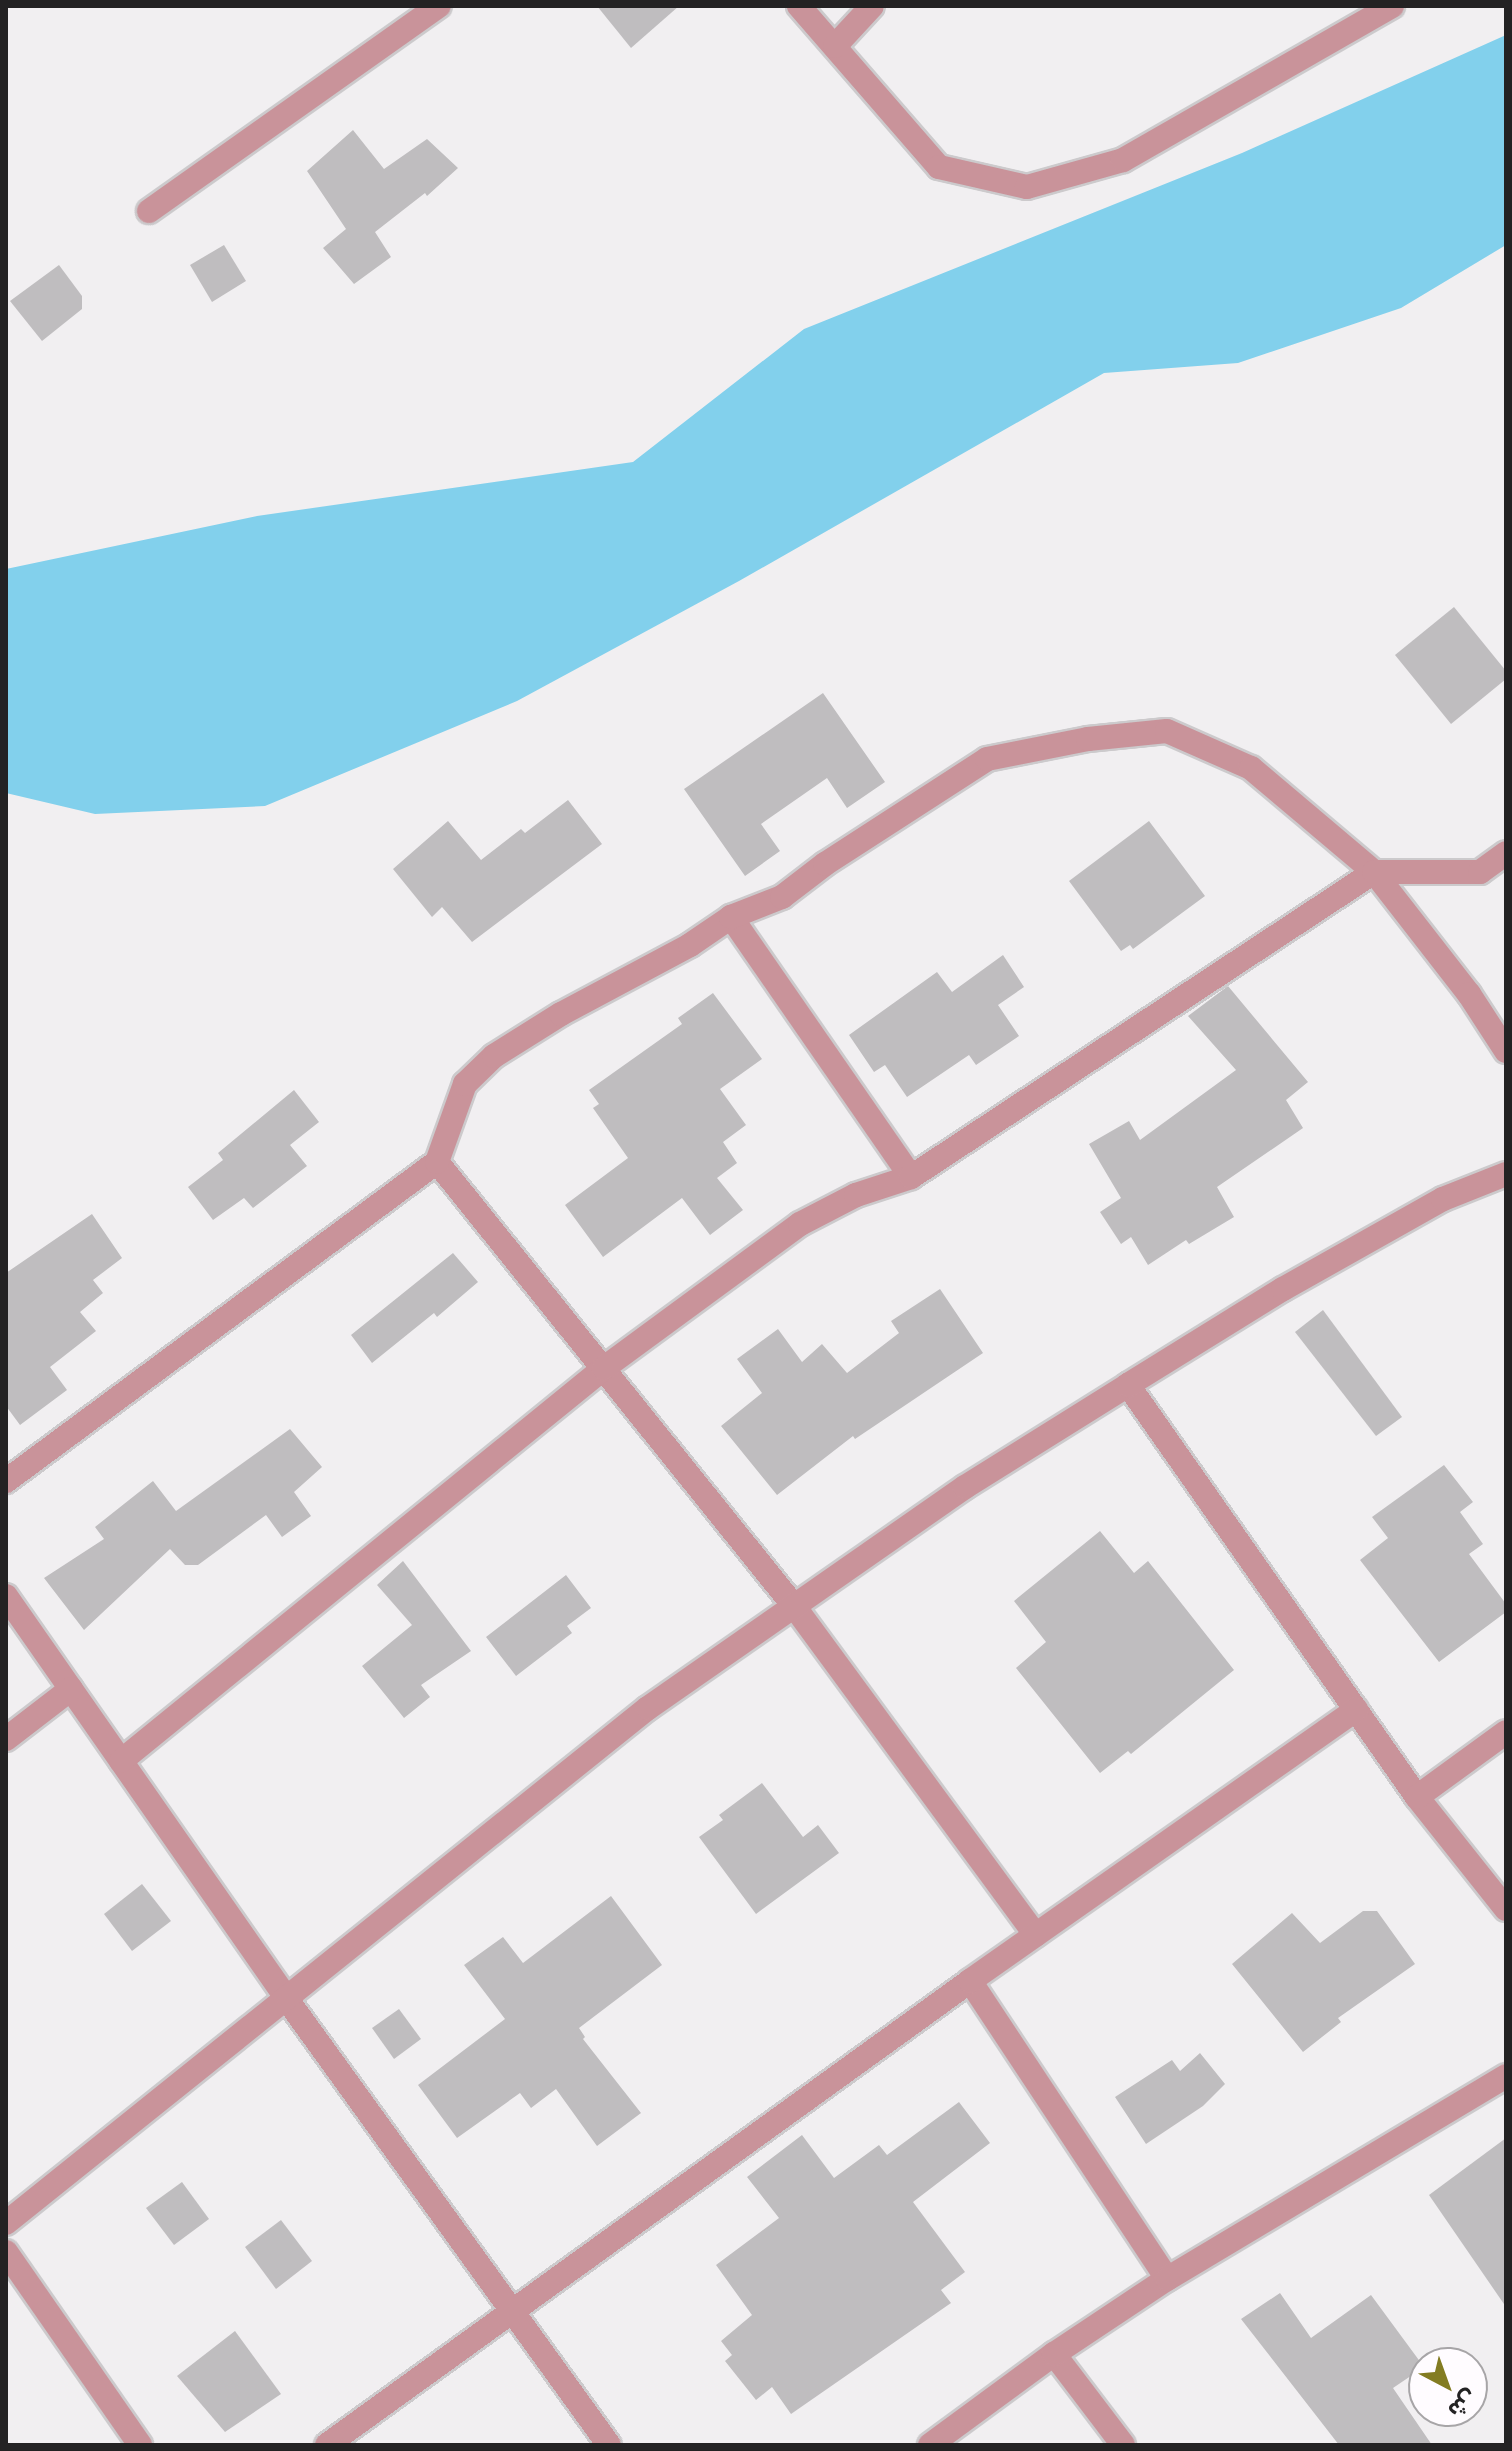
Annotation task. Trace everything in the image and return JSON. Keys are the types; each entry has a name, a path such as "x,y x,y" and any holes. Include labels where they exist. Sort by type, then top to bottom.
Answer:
{"street":[{"path":"149,211 439,6"},
{"path":"799,6 939,167 1027,187 1123,160 1392,6"},
{"path":"835,46 872,6"},
{"path":"6,1481 437,1162 465,1084 494,1056 561,1014 690,945 731,917 782,897 825,864 987,759 1088,739 1167,731 1251,768 1374,872 1469,994 1506,1051"},
{"path":"121,1761 604,1368 800,1224 856,1195 911,1177 1374,872 1480,872 1506,853"},
{"path":"731,917 911,1177"},
{"path":"437,1162 794,1606 1036,1935"},
{"path":"6,2223 648,1708 965,1487 1128,1385 1283,1289 1416,1214 1506,1174"},
{"path":"1128,1385 1417,1797 1506,1909"},
{"path":"6,1596 286,1998 609,2445"},
{"path":"6,1739 71,1689"},
{"path":"327,2445 512,2308 1356,1710"},
{"path":"1417,1797 1506,1732"},
{"path":"970,1981 1167,2279"},
{"path":"930,2445 1054,2354 1167,2279 1506,2076"},
{"path":"6,2252 140,2445"},
{"path":"1054,2354 1123,2445"}],"water":[{"path":"1506,35 1506,245 1401,308 1238,363 1104,373 739,581 517,701 265,806 95,814 6,793 6,569 257,516 633,462 804,329 1242,153"}],"building":[{"path":"597,6 679,6 631,48"},
{"path":"353,130 384,169 427,139 458,168 427,196 425,193 375,232 391,257 354,284 323,248 346,229 307,171"},
{"path":"224,245 246,281 212,302 190,265"},
{"path":"59,265 82,296 82,309 42,341 10,301"},
{"path":"1454,607 1506,671 1506,679 1451,724 1395,655"},
{"path":"823,693 885,782 847,808 827,778 761,824 780,851 745,876 684,789"},
{"path":"568,800 602,844 472,942 442,907 432,917 393,869 448,821 481,860 521,829 525,833"},
{"path":"1149,821 1205,896 1133,949 1130,945 1121,951 1069,881"},
{"path":"1003,955 1024,987 998,1005 1019,1036 976,1065 969,1055 907,1097 885,1065 874,1072 849,1035 937,972 952,992"},
{"path":"1228,986 1308,1082 1286,1100 1303,1128 1217,1187 1234,1217 1189,1244 1186,1240 1148,1265 1131,1237 1121,1244 1100,1212 1121,1198 1089,1144 1129,1121 1140,1140 1236,1070 1188,1016"},
{"path":"713,993 762,1059 720,1089 746,1125 723,1142 737,1163 717,1178 743,1210 710,1235 682,1198 603,1257 565,1205 628,1158 593,1108 599,1104 589,1090 682,1024 678,1018"},
{"path":"294,1090 319,1122 290,1145 307,1166 253,1208 244,1198 213,1220 188,1187 223,1160 218,1153"},
{"path":"92,1214 122,1258 93,1280 103,1293 80,1312 96,1331 50,1367 67,1390 20,1425 6,1406 6,1273"},
{"path":"453,1253 478,1282 437,1317 434,1313 372,1363 351,1335"},
{"path":"940,1289 983,1353 855,1439 853,1436 777,1495 721,1426 762,1393 737,1359 778,1329 802,1362 822,1344 847,1373 899,1333 891,1321"},
{"path":"1323,1310 1402,1417 1376,1436 1295,1332"},
{"path":"290,1429 322,1467 294,1492 311,1516 282,1537 266,1515 198,1565 185,1565 170,1549 84,1630 44,1578 104,1539 95,1527 153,1481 176,1511"},
{"path":"1444,1465 1473,1502 1460,1512 1483,1544 1469,1554 1506,1604 1506,1612 1439,1662 1360,1560 1388,1538 1372,1517"},
{"path":"1100,1531 1134,1573 1148,1561 1234,1670 1131,1754 1128,1751 1100,1773 1016,1668 1046,1642 1014,1601"},
{"path":"403,1561 471,1651 421,1685 430,1697 404,1718 362,1666 412,1625 377,1585"},
{"path":"566,1575 591,1608 567,1626 572,1633 516,1676 486,1637"},
{"path":"762,1783 803,1837 818,1825 839,1853 756,1914 699,1837 723,1820 719,1815"},
{"path":"142,1884 171,1921 132,1951 104,1914"},
{"path":"611,1896 662,1965 579,2028 585,2037 583,2039 641,2113 597,2146 556,2089 531,2108 520,2093 457,2138 418,2085 505,2019 464,1965 503,1937 523,1963"},
{"path":"1363,1911 1377,1911 1415,1964 1338,2018 1341,2022 1303,2052 1232,1964 1292,1913 1320,1943"},
{"path":"399,2009 421,2039 394,2059 372,2028"},
{"path":"1200,2053 1225,2084 1203,2106 1146,2144 1115,2097 1172,2060 1180,2071"},
{"path":"959,2102 990,2143 913,2202 965,2272 941,2290 951,2303 791,2414 772,2387 756,2400 725,2361 732,2355 721,2341 752,2315 716,2265 779,2218 747,2177 802,2135 834,2178 879,2145 887,2155"},
{"path":"1506,2138 1506,2307 1429,2195"},
{"path":"182,2182 209,2219 174,2245 146,2208"},
{"path":"281,2220 312,2261 276,2289 245,2247"},
{"path":"1280,2293 1311,2338 1371,2295 1409,2347 1408,2378 1393,2388 1408,2410 1408,2427 1420,2427 1432,2445 1339,2445 1241,2319"},
{"path":"235,2331 281,2394 225,2432 177,2376"}]}
